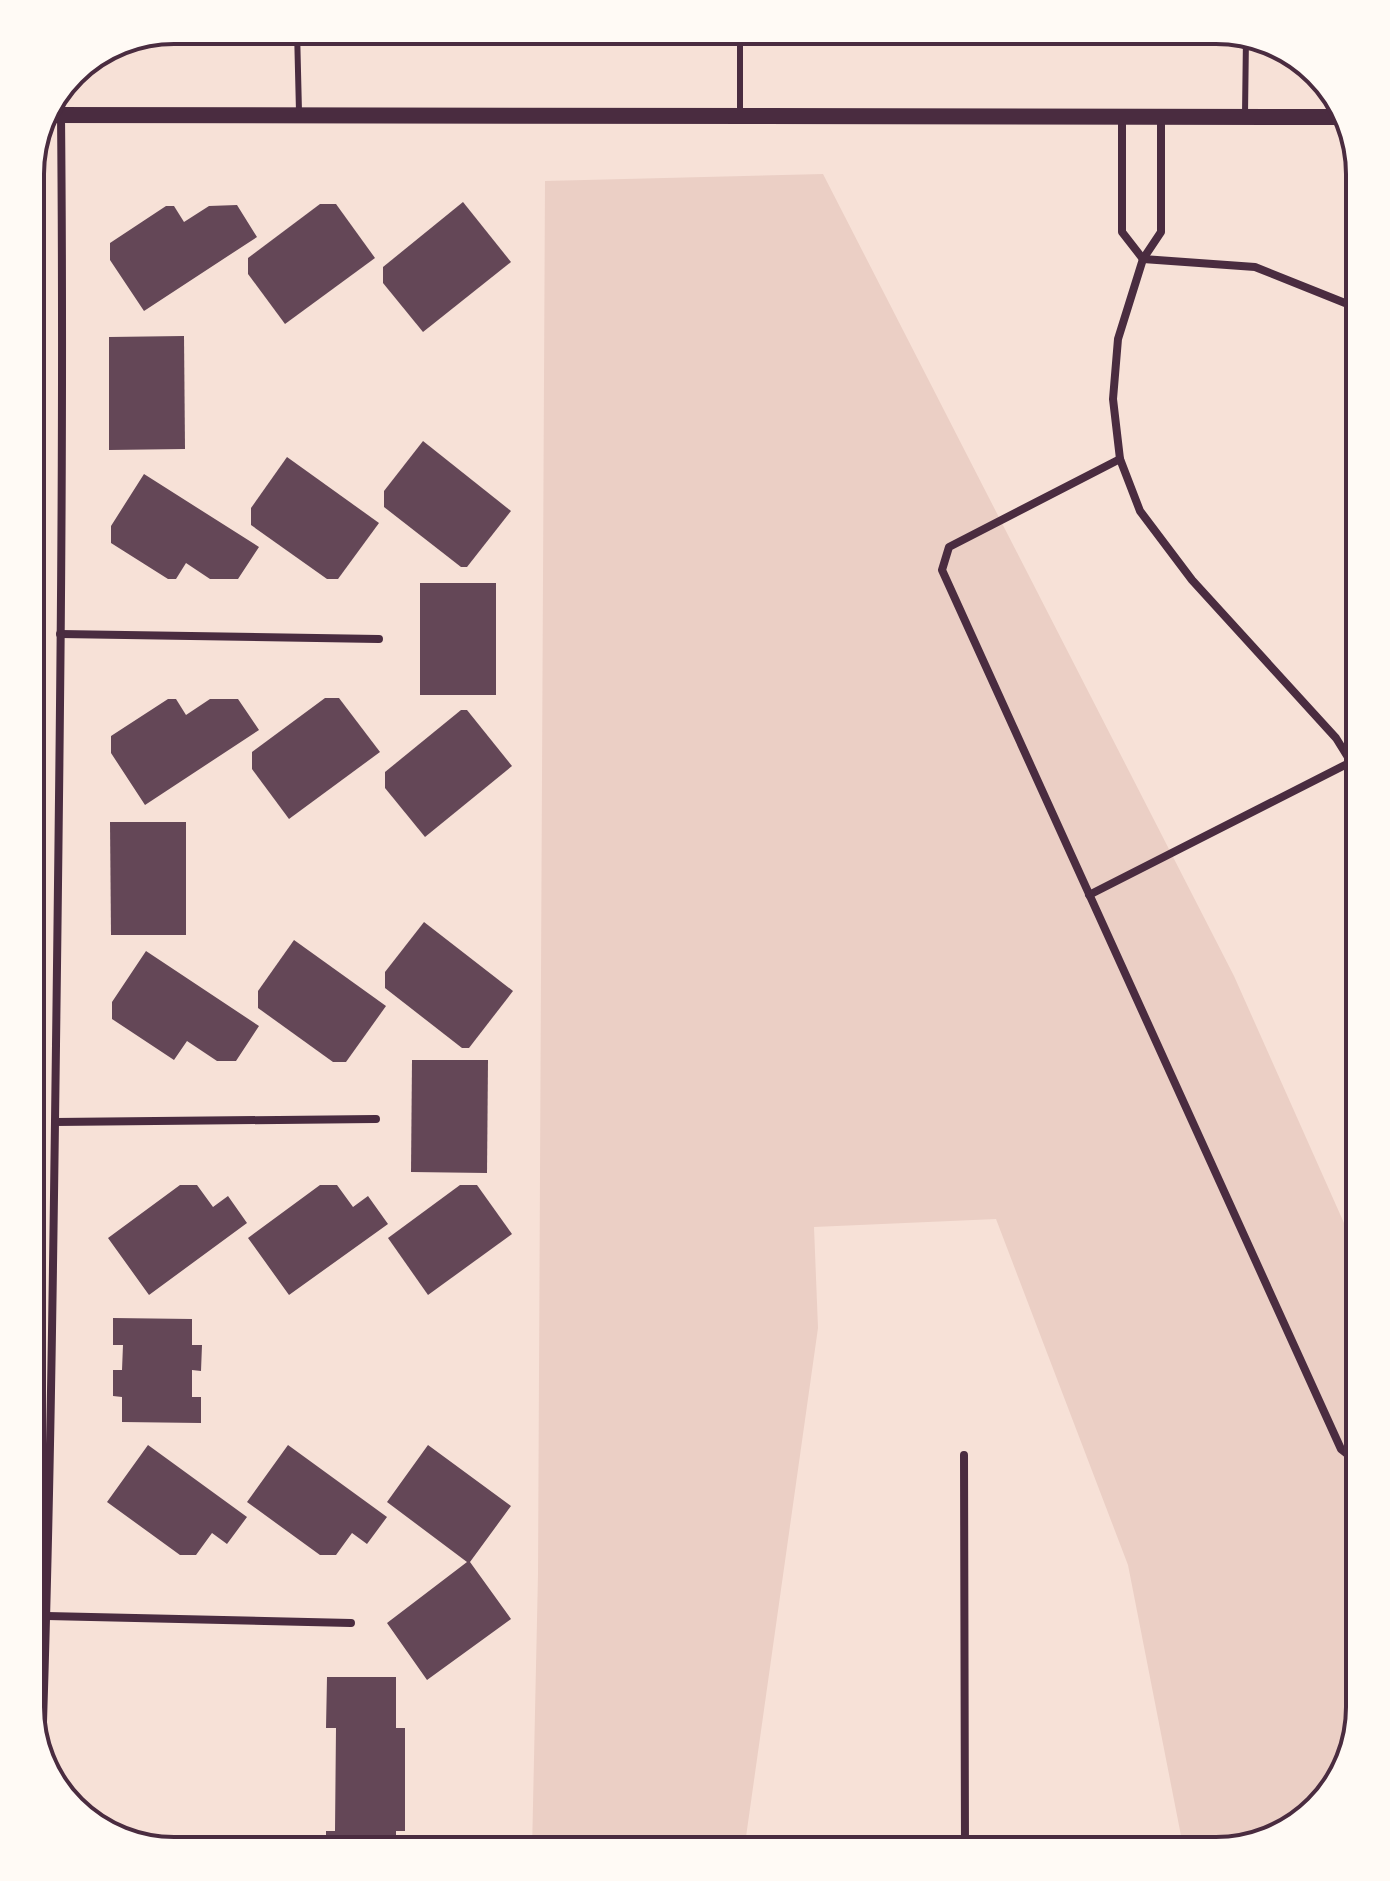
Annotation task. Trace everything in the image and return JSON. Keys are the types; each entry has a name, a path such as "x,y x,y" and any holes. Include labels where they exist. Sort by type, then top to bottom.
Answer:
{"main road":[{"path":"59,115 740,115 1122,120 1333,117"}],"street":[{"path":"1161,119 1161,232 1143,259 1118,339 1113,399 1120,459 1140,511 1192,580 1336,738 1346,754"},
{"path":"1122,120 1122,232 1143,259 1255,267 1346,303"},
{"path":"44,1698 55,1122 63,329 53,129"},
{"path":"1120,459 949,547 942,570 1341,1449 1346,1453"},
{"path":"60,634 379,639"},
{"path":"1089,895 1346,765"},
{"path":"55,1122 376,1119"},
{"path":"964,1455 965,1837"},
{"path":"47,1616 351,1623"}],"lane":[{"path":"297,44 299,115"},
{"path":"740,44 740,115"},
{"path":"1245,117 1246,47"}],"shaded area":[{"path":"823,174 1234,976 1346,1228 1345,1724 1333,1764 1314,1793 1273,1824 1241,1834 1181,1837 1128,1565 996,1219 814,1227 818,1328 746,1837 532,1837 538,1574 545,181"}],"building":[{"path":"463,202 511,262 423,332 383,283 383,267"},
{"path":"320,204 336,204 375,258 285,324 248,274 248,258"},
{"path":"237,205 257,237 144,311 110,260 110,243 166,206 174,206 184,222 209,206"},
{"path":"184,336 185,449 109,450 109,337"},
{"path":"423,441 511,511 467,567 461,567 384,507 384,491"},
{"path":"287,457 379,523 338,579 327,579 251,525 251,508"},
{"path":"144,474 259,547 238,579 210,579 186,563 176,579 168,579 111,543 111,526"},
{"path":"420,583 496,583 496,695 420,695"},
{"path":"325,698 339,698 380,752 289,819 252,769 252,752"},
{"path":"168,699 176,699 186,715 210,699 238,699 259,730 145,805 111,753 111,736"},
{"path":"461,710 467,710 512,766 425,837 385,788 385,772"},
{"path":"110,822 186,822 186,935 111,935"},
{"path":"424,922 513,991 469,1048 462,1048 385,988 385,972"},
{"path":"294,940 386,1006 346,1062 333,1062 258,1008 258,991"},
{"path":"146,951 259,1026 236,1061 217,1061 187,1041 174,1060 112,1019 112,1002"},
{"path":"412,1060 488,1060 487,1173 411,1172"},
{"path":"180,1185 197,1185 213,1207 228,1196 247,1223 149,1295 108,1238"},
{"path":"320,1185 337,1185 353,1207 368,1196 388,1224 289,1295 248,1238"},
{"path":"460,1185 477,1185 512,1234 428,1295 388,1238"},
{"path":"113,1318 192,1319 192,1345 202,1345 201,1371 192,1370 192,1397 201,1397 201,1423 122,1422 122,1397 113,1396 113,1370 122,1370 123,1345 113,1345"},
{"path":"148,1445 247,1517 227,1544 212,1533 196,1555 180,1555 107,1502"},
{"path":"288,1445 387,1517 367,1544 352,1533 336,1555 320,1555 247,1502"},
{"path":"428,1445 511,1506 470,1562 511,1619 427,1680 387,1623 467,1562 387,1502"},
{"path":"327,1677 396,1677 396,1728 405,1728 405,1831 396,1831 396,1837 326,1837 326,1831 335,1831 336,1728 326,1728"}]}
